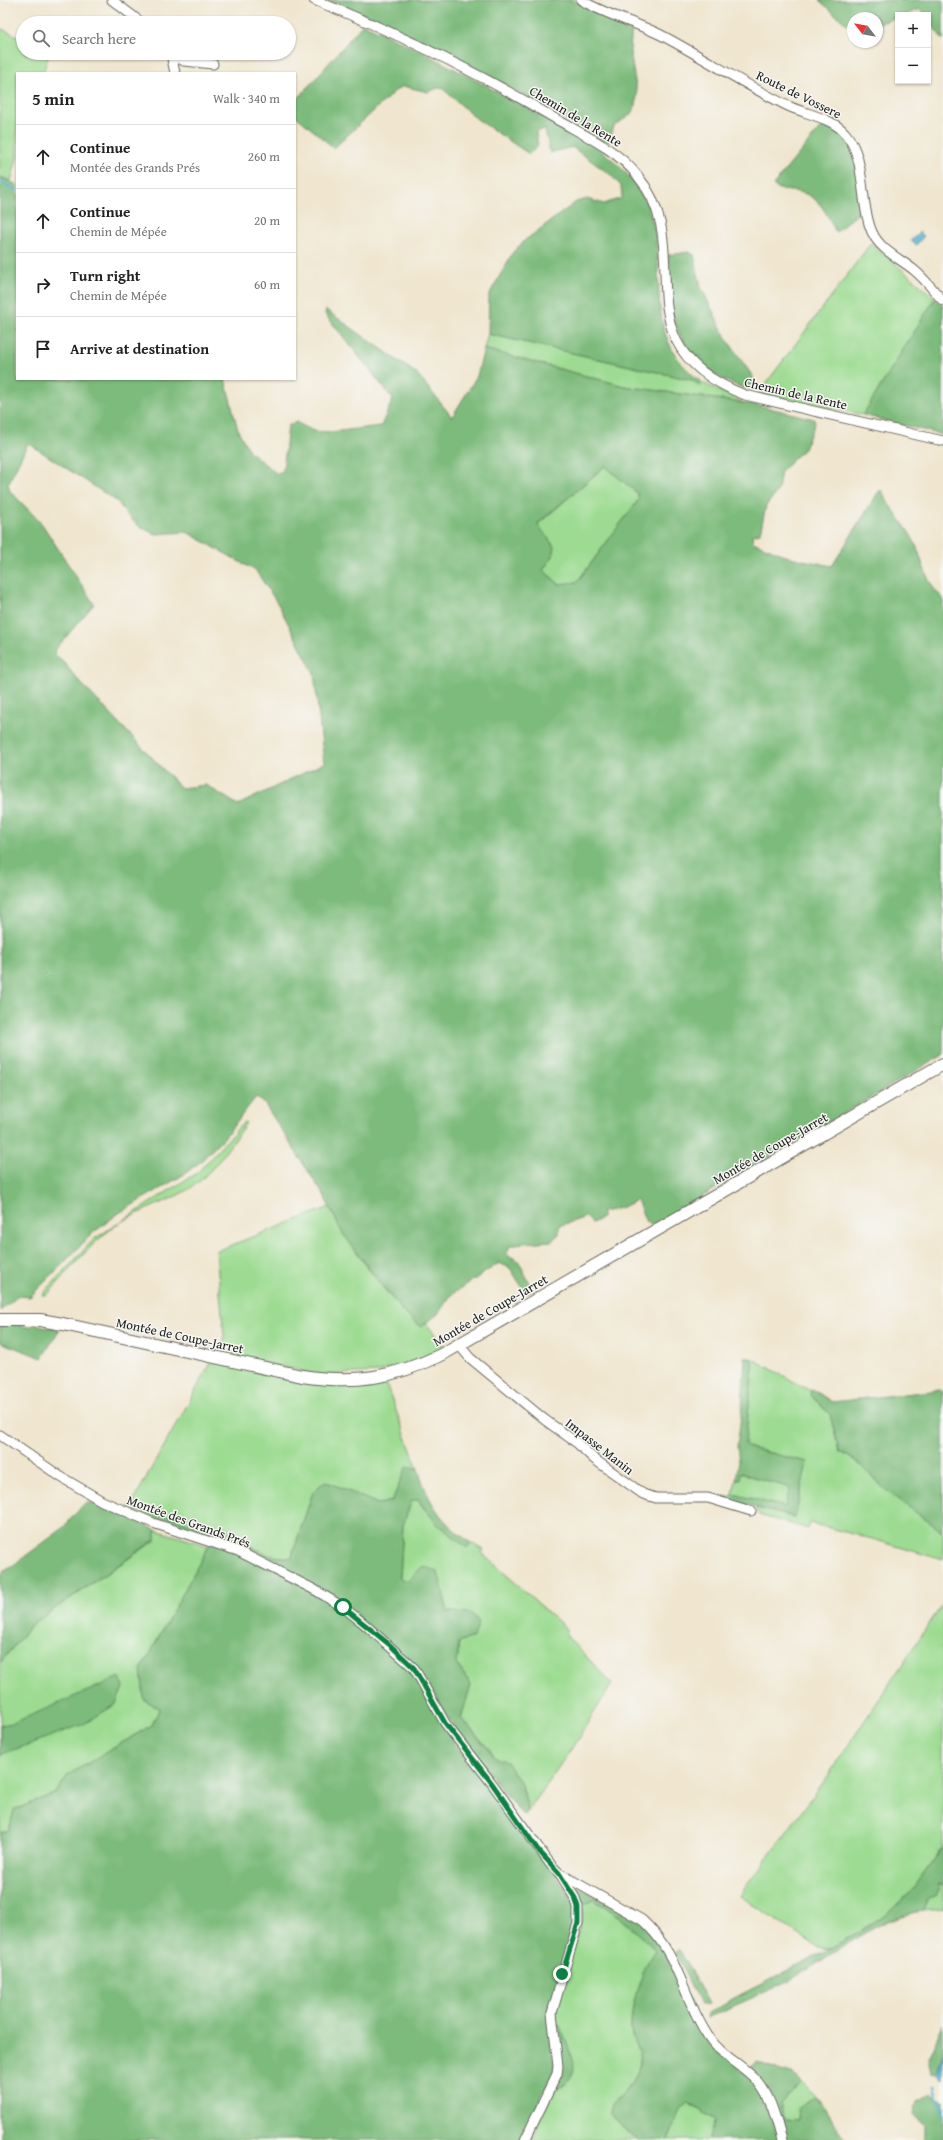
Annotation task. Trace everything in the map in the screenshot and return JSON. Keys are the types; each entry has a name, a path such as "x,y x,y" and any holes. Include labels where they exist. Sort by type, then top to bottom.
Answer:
{"main road":[{"name":"Montée de Coupe-Jarret","path":"0,1320 40,1320 63,1324 302,1376 343,1381 372,1379 399,1373 428,1361 459,1344 943,1064"}],"street":[{"path":"112,0 133,16"},
{"name":"Chemin de la Rente","path":"314,0 395,33 483,77 606,148 626,164 646,186 659,216 666,303 670,326 676,341 702,373 715,382 745,395 943,442"},
{"name":"Route de Vossere","path":"581,0 607,13 645,27 772,97 841,129 850,140 857,160 869,224 874,237 884,249 917,273 943,301"},
{"path":"172,60 175,72"},
{"path":"182,60 213,64"},
{"name":"Impasse Manin","path":"459,1344 470,1358 545,1420 576,1443 594,1459 643,1494 656,1498 708,1498 750,1511"},
{"name":"Montée des Grands Prés","path":"0,1435 61,1477 102,1501 153,1524 238,1551 315,1590 343,1607 414,1668 445,1723 491,1782 538,1850 559,1873 635,1915 653,1930 668,1951 708,2036 724,2053 756,2080 765,2092 770,2101 782,2140"},
{"path":"525,2140 557,2074 558,2066 552,2013 578,1923 578,1907 575,1898 559,1873"}],"green space":[{"path":"326,0 573,0 587,8 632,25 630,51 637,93 636,105 630,115 614,126 608,144 470,66 399,31"},
{"path":"819,0 943,0 943,40 931,23 931,12 923,12 921,9 913,12 895,12 895,18 883,22 883,12 847,12 847,25"},
{"path":"363,24 438,60 566,128 601,150 617,163 631,178 642,195 652,219 657,244 659,294 662,318 668,341 681,363 703,383 699,385 692,380 488,334 489,295 513,252 524,241 576,202 587,199 604,204 622,198 621,186 611,175 572,147 550,153 545,130 536,131 538,146 529,154 477,119 441,87 428,92 403,86 395,91 334,148 296,116 296,101"},
{"path":"0,28 16,36 16,60 47,60 43,72 16,72 16,162 11,181 0,177"},
{"path":"822,126 839,133 844,137 852,152 855,161 862,210 836,232 818,202 806,194 779,189 773,185"},
{"path":"0,177 16,185 16,380 225,380 238,430 249,451 277,474 283,471 288,426 296,422 313,431 330,432 381,426 393,399 325,314 326,310 417,374 452,417 477,376 484,349 624,386 757,405 814,419 815,423 804,449 781,471 778,490 766,506 760,533 752,535 753,542 789,557 832,566 879,491 882,491 885,498 915,543 929,580 937,593 943,598 943,1055 652,1226 646,1222 637,1200 620,1208 602,1212 602,1218 592,1223 586,1217 559,1226 559,1234 551,1241 523,1243 509,1247 507,1255 518,1260 533,1290 526,1293 510,1268 499,1263 451,1295 438,1314 421,1327 403,1312 343,1234 323,1194 264,1103 256,1097 223,1139 200,1162 183,1175 119,1213 94,1232 30,1297 18,1296 0,1311","holes":["28,443 118,502 125,513 140,527 155,534 187,532 256,571 278,604 314,673 324,763 238,805 206,785 181,788 77,679 62,660 56,656 54,651 94,604 42,524 10,491 8,484","605,466 637,493 639,499 577,582 559,584 543,570 553,556 555,547 537,524"]},
{"path":"871,243 935,298 863,415 759,393"},
{"path":"689,252 694,255 701,287 726,338 753,377 753,390 739,386 713,373 692,353 683,340 672,313 668,255"},
{"path":"935,298 943,306 943,435 863,415"},
{"path":"488,334 692,380 699,385 703,383 744,403 624,386 484,349"},
{"path":"605,466 637,493 639,499 577,582 559,584 543,570 553,556 537,525"},
{"path":"244,1122 246,1123 226,1152 211,1170 194,1186 132,1216 115,1226 88,1250 47,1295 42,1295 94,1239 198,1172"},
{"path":"330,1207 359,1255 395,1302 421,1327 426,1323 445,1347 421,1359 378,1372 320,1375 224,1354 224,1335 216,1251"},
{"path":"7,1324 30,1327 35,1324 59,1330 42,1358 0,1342 0,1326"},
{"path":"745,1358 751,1358 753,1367 745,1444 750,1448 807,1462 795,1517 726,1500 723,1496 730,1497 733,1494 785,1507 790,1488 741,1473 740,1479 736,1479 739,1461 737,1446 742,1408"},
{"path":"751,1358 811,1391 810,1395 830,1414 839,1451 856,1461 888,1492 943,1532 943,1560 876,1540 810,1523 808,1529 759,1515 755,1508 795,1517 807,1462 750,1448 744,1444 753,1367"},
{"path":"212,1361 275,1376 322,1385 366,1385 385,1381 418,1469 407,1466 392,1501 378,1504 325,1481 313,1492 291,1558 271,1556 235,1539 229,1530 220,1526 191,1524 132,1503"},
{"path":"812,1389 832,1402 940,1390 943,1392 943,1532 888,1492 856,1461 839,1451 830,1414 810,1395"},
{"path":"407,1466 418,1469 422,1481 437,1511 452,1528 471,1543 467,1548 437,1524 418,1500 412,1500 403,1525 400,1578 408,1581 423,1566 438,1572 448,1612 471,1613 479,1622 474,1637 459,1642 457,1665 471,1684 461,1718 496,1758 507,1762 522,1785 528,1811 525,1815 519,1811 462,1740 418,1669 407,1666 455,1744 495,1793 568,1892 575,1906 576,1918 548,2014 555,2067 522,2140 0,2140 0,1833 9,1830 14,1810 56,1793 68,1775 152,1725 160,1708 144,1700 141,1670 214,1536 146,1516 128,1507 132,1503 191,1524 220,1526 229,1530 235,1539 271,1556 291,1558 313,1492 325,1481 378,1504 392,1501"},
{"path":"741,1473 790,1488 785,1507 733,1494 736,1479 740,1479"},
{"path":"418,1499 421,1506 467,1547 471,1543 484,1550 482,1553 568,1630 566,1635 612,1684 572,1748 528,1811 522,1785 461,1718 471,1684 457,1665 459,1641 471,1613 448,1612 438,1572 408,1581 400,1578 403,1525 412,1500"},
{"path":"85,1503 96,1503 156,1530 156,1539 31,1625 0,1663 0,1575 62,1529"},
{"path":"156,1530 209,1546 141,1670 160,1708 152,1725 68,1775 56,1793 14,1810 9,1830 0,1833 0,1663 31,1625 156,1540"},
{"path":"943,1603 943,1847 914,1888 885,1916 830,1949 818,1947 739,1896 828,1776"},
{"path":"120,1677 123,1688 116,1704 84,1724 0,1755 0,1725 13,1723"},
{"path":"943,1847 943,1885 939,1884 937,1895 928,1900 924,1911 907,1914 890,1920 855,1939 790,1980 707,2018 708,2013 734,1998 830,1949 885,1916 914,1888"},
{"path":"939,1884 943,1885 943,1909 924,1911 928,1900"},
{"path":"576,1885 639,1920 664,1948 700,2027 744,2073 756,2062 794,2075 801,2082 780,2104 785,2119 799,2120 798,2108 814,2098 819,2101 843,2136 848,2140 708,2140 716,2120 688,2103 681,2107 668,2140 638,2140 630,2135 611,2114 611,2107 636,2076 640,2064 632,2034 632,2015 641,1978 650,1957 655,1950 626,1923 603,1905 594,1900 584,1904 572,1890"},
{"path":"594,1900 626,1923 655,1950 650,1957 641,1978 632,2015 632,2034 640,2064 636,2076 611,2107 611,2114 630,2135 638,2140 531,2140 538,2122 555,2089 564,2086 573,2073 556,2024 555,2012 583,1914 582,1902 584,1904"},
{"path":"679,1949 709,2004 700,2005 675,1952"},
{"path":"556,2024 560,2026 567,2044 573,2070 570,2078 565,2084 555,2089 562,2067"},
{"path":"943,2024 943,2052 937,2075 931,2074 928,2058"},
{"path":"801,2082 820,2101 814,2098 799,2120 785,2119 780,2104"},
{"path":"932,2093 943,2101 943,2140 925,2140 925,2126 914,2114 917,2101"},
{"path":"688,2103 716,2120 708,2140 668,2140 681,2107"}],"water":[{"path":"919,232 924,236 916,245 911,241"},
{"path":"943,2052 943,2080 937,2075"}],"waterway":[{"path":"0,181 16,190"},
{"path":"935,2086 943,2116"}],"route":[{"path":"343,1607 390,1645 414,1668 445,1723 491,1782 538,1850 559,1873 575,1898 578,1907 578,1923 562,1974"}]}
